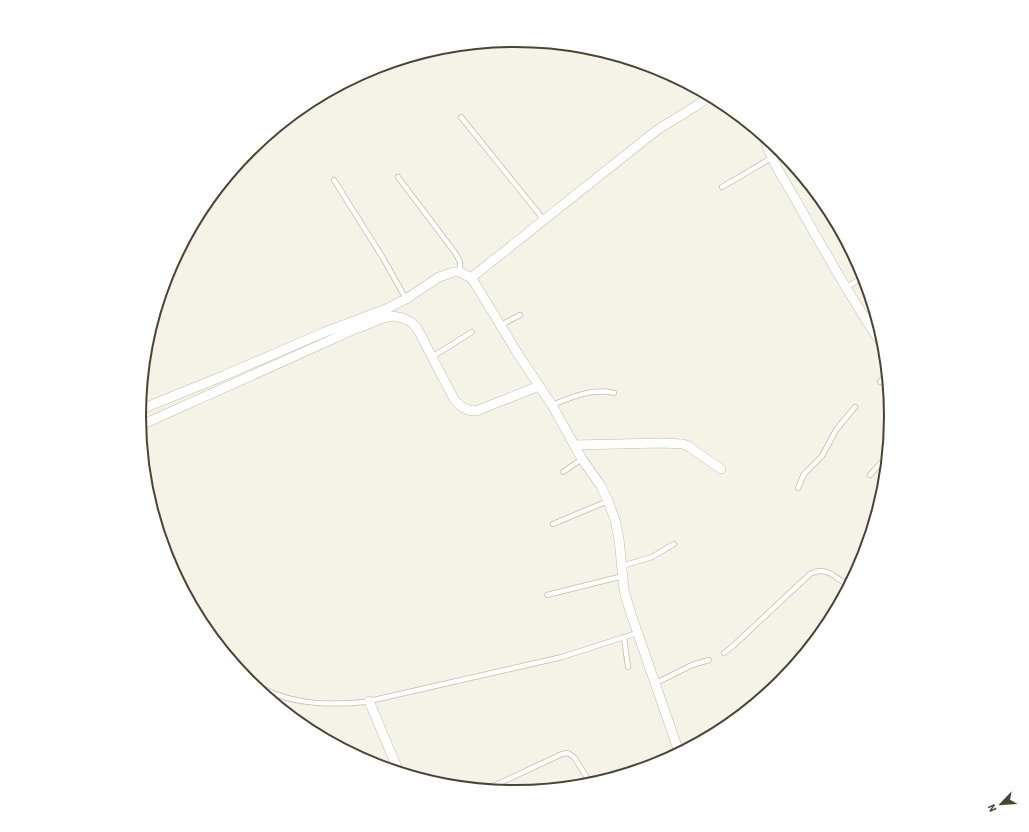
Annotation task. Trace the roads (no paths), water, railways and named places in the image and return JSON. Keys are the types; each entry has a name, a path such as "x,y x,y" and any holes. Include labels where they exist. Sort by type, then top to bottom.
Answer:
{"street":[{"path":"471,278 657,130 705,100"},
{"path":"770,150 810,225 873,329"},
{"path":"146,407 325,332 386,309 406,299 439,278 454,272 460,272 471,278 518,354 552,405 582,459 599,482 608,501 619,539 624,590 637,633 656,683 677,747"},
{"path":"146,423 353,330 392,316 403,318 411,322 417,328 454,399 459,406 468,411 476,411 539,386"},
{"path":"574,445 683,444 721,469"},
{"path":"369,701 396,765"}],"lane":[{"path":"461,117 544,220"},
{"path":"722,188 773,157"},
{"path":"398,177 456,254 460,262 460,272"},
{"path":"334,180 383,258 406,299"},
{"path":"847,287 857,281"},
{"path":"501,325 520,315"},
{"path":"432,357 472,332"},
{"path":"552,405 590,392 604,391 614,393"},
{"path":"798,488 804,474 822,456 836,430 855,407"},
{"path":"563,472 582,459"},
{"path":"870,475 880,464"},
{"path":"553,524 608,501"},
{"path":"622,566 645,560 674,544"},
{"path":"724,653 810,574 823,570 843,582"},
{"path":"547,595 623,576"},
{"path":"270,692 298,701 343,704 369,701 562,657 637,633"},
{"path":"624,637 628,666"},
{"path":"656,683 692,665 709,660"},
{"path":"497,784 562,754 568,753 574,757 587,778"}]}
